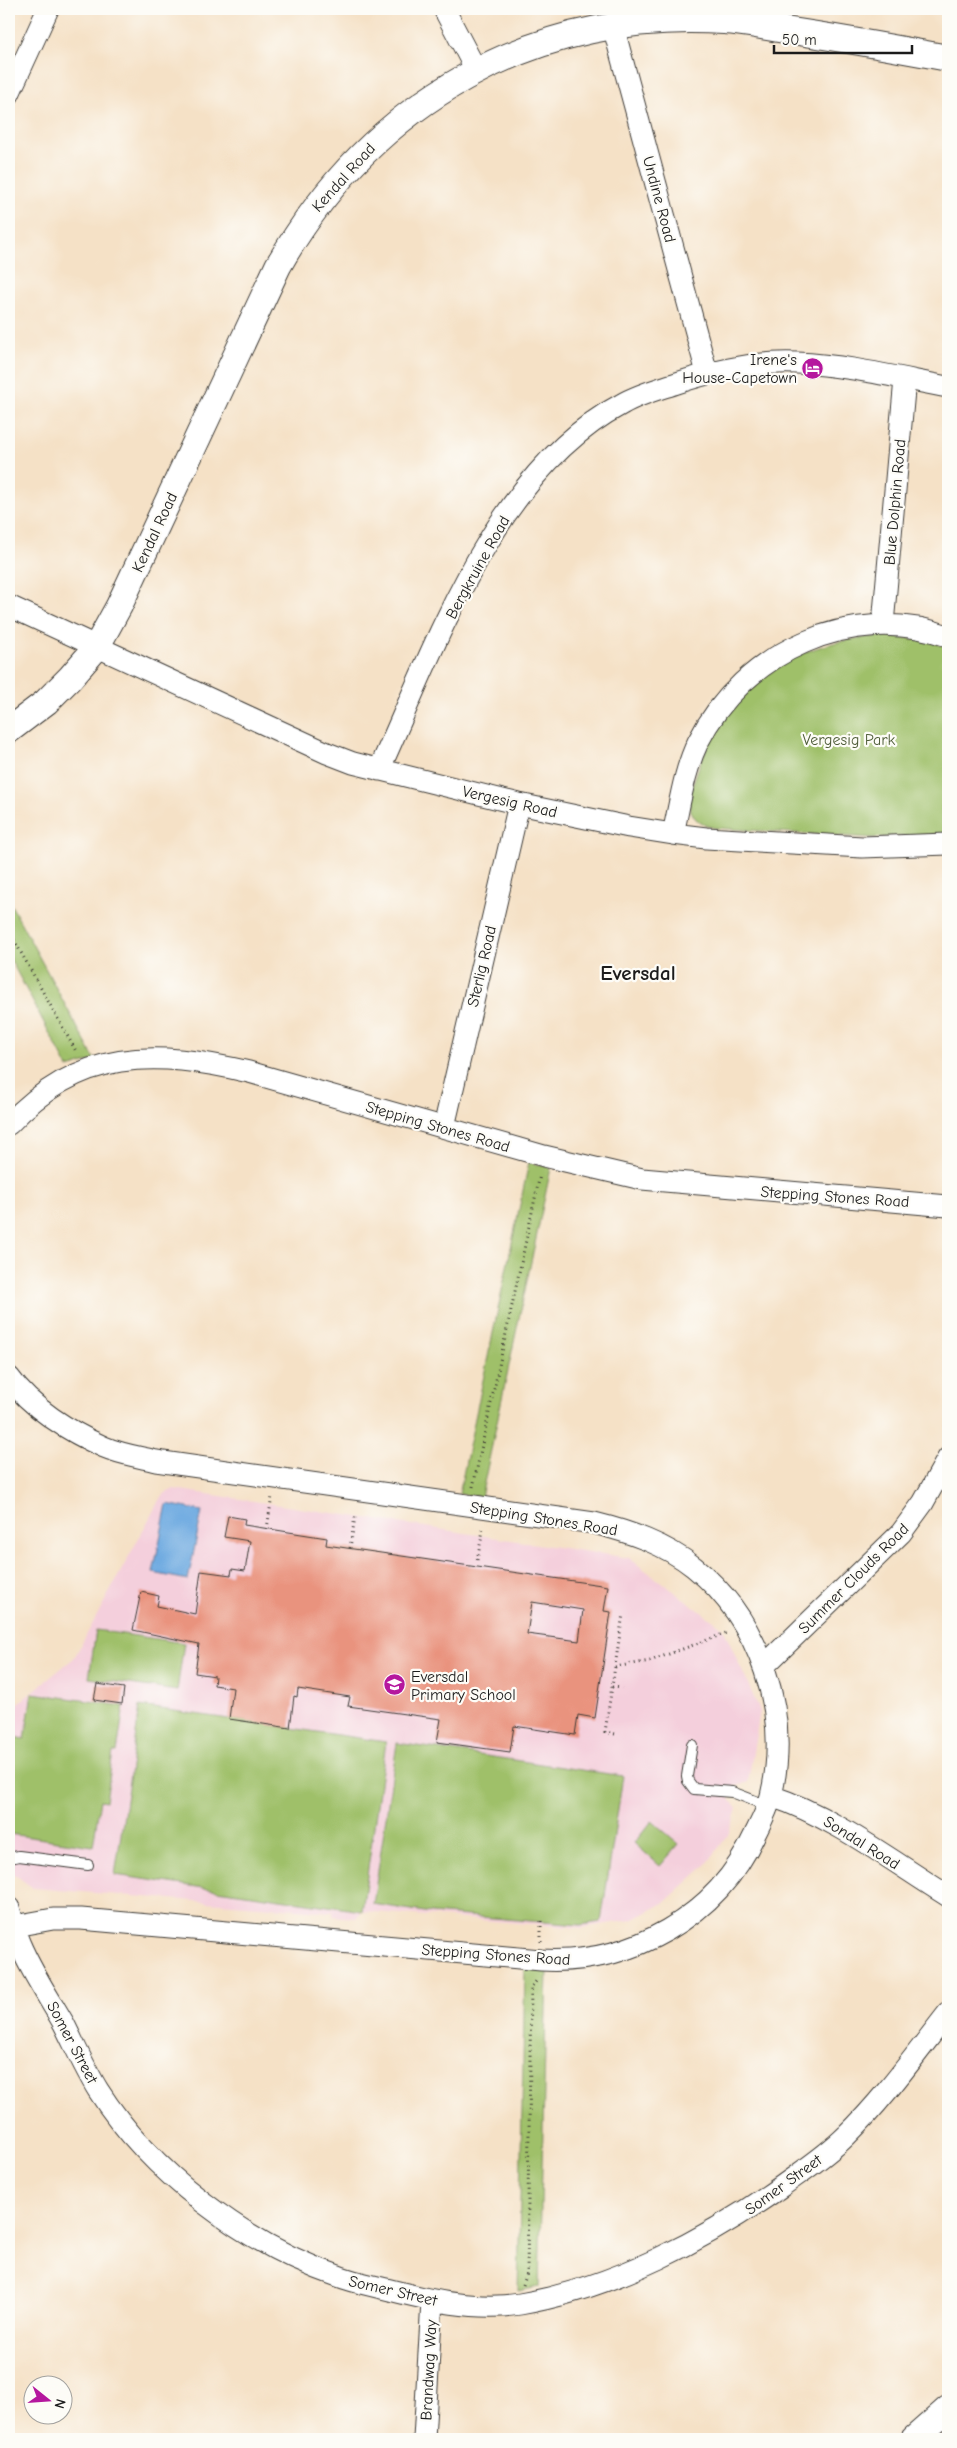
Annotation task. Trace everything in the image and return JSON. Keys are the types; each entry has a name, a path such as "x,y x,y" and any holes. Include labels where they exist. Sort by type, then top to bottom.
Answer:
{"street":[{"path":"9,94 48,9"},
{"path":"444,9 476,70"},
{"name":"Kendal Road","path":"9,730 46,702 96,648 119,606 278,266 294,239 332,186 379,137 413,110 476,70 524,49 560,37 613,26 672,19 726,21 948,58"},
{"name":"Undine Road","path":"613,26 707,373"},
{"name":"Bergkruine Road","path":"379,770 447,620 492,533 544,464 598,419 623,403 707,373 796,363 948,387"},
{"name":"Blue Dolphin Road","path":"883,624 905,379"},
{"name":"Vergesig Road","path":"9,606 96,648 327,753 379,770 519,804 628,827 672,834 706,838 862,847 948,844"},
{"path":"672,834 686,775 698,743 714,716 736,689 763,664 792,647 821,636 851,628 883,624 917,628 948,636"},
{"name":"Sterlig Road","path":"444,1127 519,804"},
{"name":"Stepping Stones Road","path":"9,1124 24,1108 51,1088 86,1069 110,1062 138,1058 207,1062 249,1072 544,1156 614,1173 661,1182 948,1206"},
{"name":"Stepping Stones Road","path":"9,1377 49,1415 105,1447 156,1461 594,1523 624,1530 648,1540 694,1567 718,1590 744,1626 764,1666 775,1711 776,1752 770,1801 750,1846 734,1870 711,1898 679,1924 649,1941 616,1953 589,1958 552,1961 81,1919 10,1920"},
{"name":"Summer Clouds Road","path":"764,1666 901,1533 923,1503 948,1458"},
{"name":"Sondal Road","path":"770,1801 795,1803 818,1815 948,1896"},
{"name":"Somer Street","path":"10,1920 18,1939 98,2090 128,2130 154,2159 193,2193 235,2225 279,2251 338,2276 432,2301 486,2305 518,2304 581,2288 639,2267 675,2251 742,2214 810,2166 845,2137 884,2095 948,2013"},
{"name":"Brandwag Way","path":"424,2439 432,2301"},
{"path":"914,2439 948,2409"}],"lane":[{"path":"692,1745 687,1776 694,1789 732,1792 770,1801"},
{"path":"9,1858 19,1856 88,1865"}],"path":[{"path":"9,931 86,1069"},
{"path":"472,1493 544,1156"},
{"path":"267,1529 275,1478"},
{"path":"350,1548 355,1517"},
{"path":"477,1560 486,1518"},
{"path":"615,1734 605,1732 623,1614"},
{"path":"615,1667 650,1661 744,1626"},
{"path":"612,1687 622,1688"},
{"path":"541,1921 541,1936"},
{"path":"518,2304 527,2273 531,1987 552,1961"}],"shaded area":[{"name":"Eversdal Primary School","path":"174,1489 629,1558 723,1628 760,1711 748,1782 734,1787 730,1799 737,1809 728,1835 707,1864 664,1903 632,1920 581,1928 362,1911 356,1918 333,1916 333,1912 33,1888 14,1874 9,1864 9,1711 74,1658 162,1495"}],"green space":[{"name":"Vergesig Park","path":"883,636 924,640 948,647 948,834 872,838 715,828 706,826 696,819 690,808 691,791 703,756 716,729 759,680 790,660 815,648 842,641"},
{"path":"9,901 95,1060 68,1068 9,957"},
{"path":"529,1162 551,1168 481,1497 459,1494"},
{"path":"96,1630 184,1643 177,1691 89,1678"},
{"path":"32,1693 124,1706 117,1752 113,1752 106,1801 100,1800 93,1846 9,1834 9,1736 25,1739"},
{"path":"140,1706 386,1742 362,1911 115,1875"},
{"path":"397,1743 623,1776 601,1922 580,1925 431,1913 373,1904"},
{"path":"652,1821 679,1844 660,1866 634,1843"},
{"path":"525,1969 547,1971 539,2287 518,2291"}],"water":[{"path":"167,1504 202,1511 188,1580 153,1573"}],"building":[{"path":"228,1516 245,1519 244,1525 327,1538 326,1545 608,1586 604,1611 611,1612 595,1718 578,1715 575,1735 514,1726 510,1752 437,1742 441,1719 348,1706 350,1697 298,1689 297,1697 294,1696 290,1728 229,1719 233,1688 214,1685 215,1676 195,1673 199,1644 133,1630 141,1592 159,1596 157,1606 195,1614 201,1571 231,1575 232,1569 245,1571 250,1541 224,1537","holes":["532,1602 583,1610 579,1641 527,1634"]},
{"path":"97,1684 124,1688 122,1704 94,1700"}],"place":[{"name":"Irene's House-Capetown","path":"813,368"},
{"name":"Eversdal Primary School","path":"395,1685"}],"district":[{"name":"Eversdal","path":"638,973"}]}
